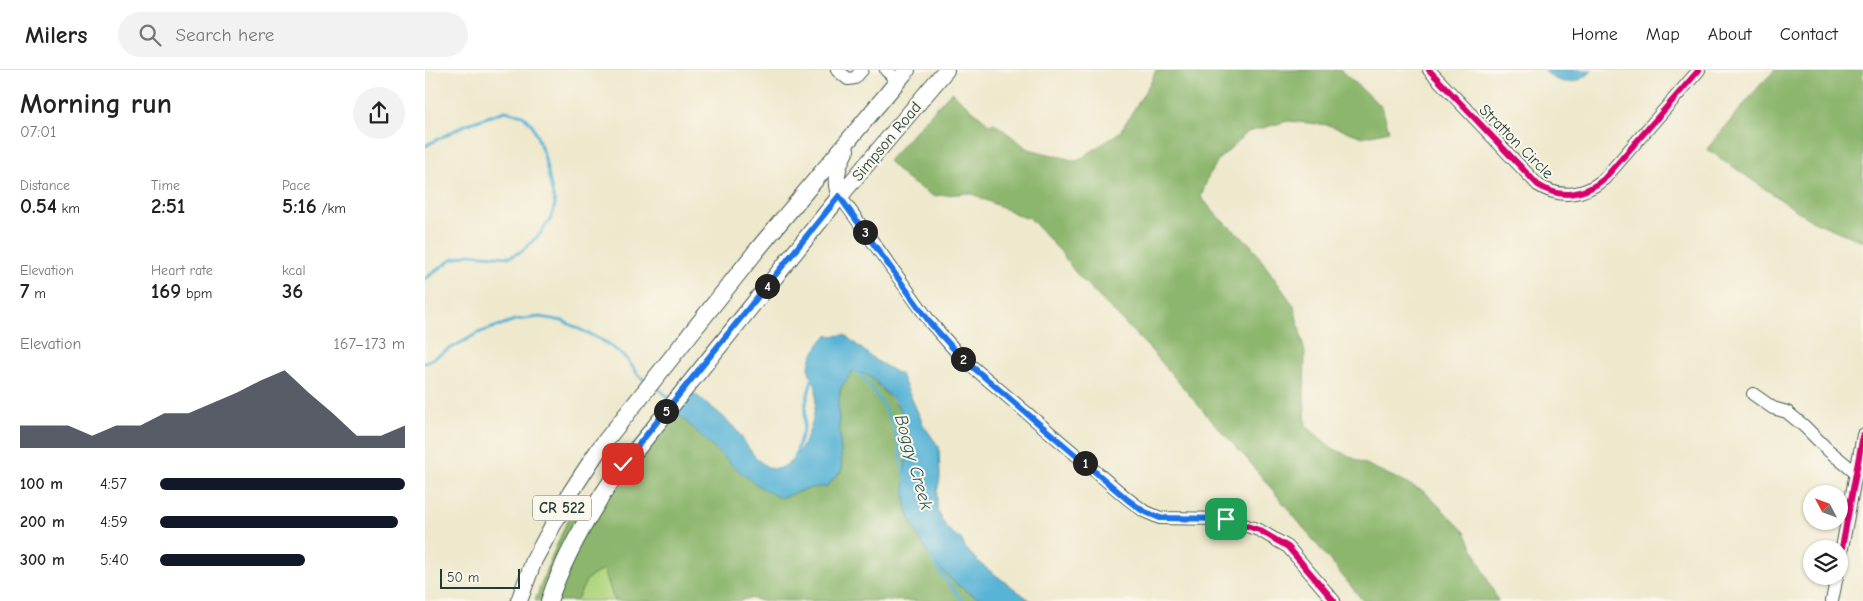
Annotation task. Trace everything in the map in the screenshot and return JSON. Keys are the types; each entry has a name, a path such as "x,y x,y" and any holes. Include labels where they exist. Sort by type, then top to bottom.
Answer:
{"main road":[{"name":"Simpson Road","path":"549,601 569,551 612,480 839,196 946,70"},
{"name":"Simpson Road","path":"519,601 534,560 571,492 599,449 757,250 861,124 897,74"},
{"path":"839,196 836,187 836,177 840,163 861,124"}],"street":[{"path":"837,70 848,79 855,78 862,70"},
{"name":"Stratton Circle","path":"1429,70 1538,185 1550,192 1571,194 1592,188 1604,179 1699,70"},
{"path":"839,196 931,324 961,357 1128,500 1143,511 1160,518 1226,519 1259,530 1289,547 1334,601"},
{"path":"1753,394 1773,408 1787,412 1856,473"},
{"path":"1843,540 1863,435"},
{"path":"1832,601 1835,585"}],"green space":[{"path":"1156,70 1340,70 1382,107 1389,131 1363,137 1328,125 1288,121 1248,132 1218,160 1208,177 1201,197 1219,218 1250,244 1294,306 1305,353 1304,398 1306,426 1332,448 1425,492 1465,532 1498,601 1363,601 1248,460 1151,350 1075,272 1061,252 1029,217 1025,218 970,193 933,196 905,178 888,161 951,92 990,125 994,123 1028,149 1077,161 1120,132 1152,80"},
{"path":"1775,70 1863,70 1863,242 1809,219 1707,149"},
{"path":"853,371 869,375 901,411 906,437 905,498 909,516 927,554 972,594 990,601 761,601 750,598 739,601 616,601 604,569 587,579 576,601 535,601 567,521 668,405 688,422 789,495 816,486 826,487 842,470 838,405 841,387"},
{"path":"604,568 616,601 576,601 587,579"}],"water":[{"path":"1544,70 1593,70 1581,79 1568,82 1555,79"},
{"path":"845,335 875,360 901,375 924,426 939,447 940,478 937,492 937,510 947,529 961,539 966,549 982,565 1031,601 989,601 974,596 947,575 923,546 908,514 905,499 907,444 901,412 891,398 868,375 853,371 841,387 838,405 842,470 826,487 808,489 780,498 750,480 668,405 684,386 712,407 737,431 753,455 761,463 773,469 781,468 794,458 799,451 811,424 815,409 816,392 809,372 812,356 826,336"}],"waterway":[{"name":"Boggy Creek","path":"425,146 465,125 505,111 523,115 533,126 544,155 555,205 551,218 540,234 522,251 510,257 469,254 452,259 425,279"},
{"name":"Boggy Creek","path":"425,363 478,333 515,320 540,317 563,321 607,343 627,359 639,376 646,381"},
{"name":"Boggy Creek","path":"855,370 873,390 893,425 907,485"},
{"name":"Boggy Creek","path":"795,456 804,428 806,403 813,375"},
{"name":"Boggy Creek","path":"656,387 671,399"},
{"name":"Boggy Creek","path":"930,555 941,574 963,601"}],"cycle path":[{"path":"1429,70 1538,185 1563,194 1580,192 1604,179 1699,70"},
{"path":"840,196 931,323 961,357 1128,499 1144,511 1160,518 1226,519 1259,530 1288,547 1334,601"},
{"path":"1843,540 1863,435"}],"route":[{"path":"623,464 839,196 931,324 961,357 1128,500 1143,511 1160,518 1226,519"}]}
